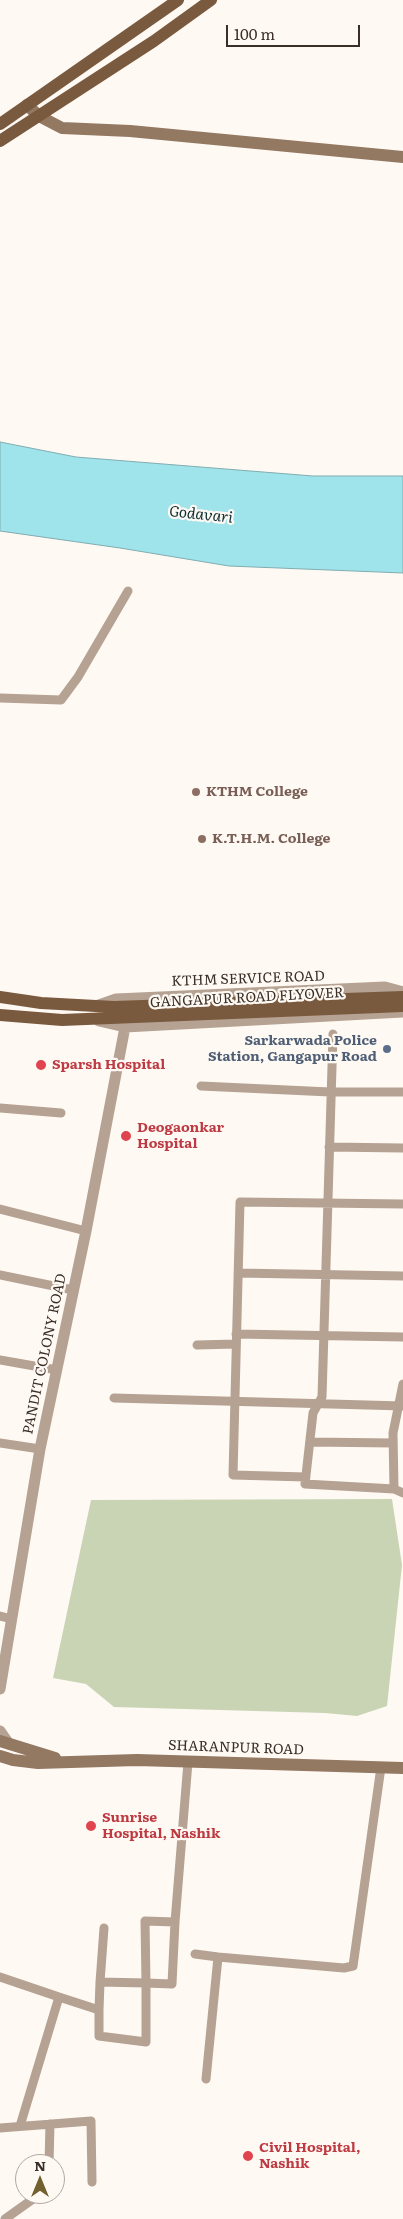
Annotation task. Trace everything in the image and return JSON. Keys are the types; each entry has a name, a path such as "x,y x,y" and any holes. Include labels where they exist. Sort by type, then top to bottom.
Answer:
{"main road":[{"path":"0,124 178,0"},
{"path":"0,141 154,41 211,0"},
{"path":"27,105 39,116 62,128 130,131 403,158"},
{"name":"GANGAPUR ROAD FLYOVER","path":"94,1013 118,1018 387,1002 403,996"},
{"path":"0,997 94,1013"},
{"name":"GANGAPUR ROAD FLYOVER","path":"387,1002 403,1006"},
{"path":"0,1015 62,1020 94,1013"},
{"name":"SHARANPUR ROAD","path":"5,1743 68,1760"},
{"name":"SHARANPUR ROAD","path":"3,1758 38,1763 68,1760 403,1768"}],"street":[{"path":"0,698 61,700 78,677 128,591"},
{"name":"KTHM SERVICE ROAD","path":"94,1013 116,999 386,987 403,992"},
{"path":"94,1013 118,1018 403,1012"},
{"name":"PANDIT COLONY ROAD","path":"0,1689 40,1449 86,1231 118,1018"},
{"path":"333,1034 322,1397 313,1413 305,1484 394,1489 403,1493"},
{"path":"201,1086 330,1092 403,1092"},
{"path":"0,1108 60,1113"},
{"path":"329,1147 403,1148"},
{"path":"306,1477 233,1475 240,1202 403,1204"},
{"path":"0,1209 86,1231"},
{"path":"238,1273 403,1276"},
{"path":"0,1275 74,1290"},
{"path":"236,1334 403,1337"},
{"path":"197,1345 236,1344"},
{"path":"0,1360 57,1370"},
{"path":"394,1489 393,1443 403,1384"},
{"path":"114,1398 400,1406"},
{"path":"310,1442 393,1443"},
{"path":"0,1443 40,1449"},
{"path":"0,1616 12,1618"},
{"path":"0,1731 5,1743"},
{"path":"100,1982 172,1984 188,1762"},
{"path":"195,1954 344,1968 353,1966 381,1767"},
{"path":"104,1928 98,2010 99,2036 146,2042 145,1921 175,1922"},
{"path":"206,2079 218,1957"},
{"path":"0,1977 98,2010"},
{"path":"20,2126 59,1997"},
{"path":"0,2128 90,2121 92,2182"},
{"path":"49,2154 50,2124"},
{"path":"5,2219 26,2204"}],"green space":[{"path":"392,1499 402,1565 387,1706 357,1716 325,1713 114,1707 86,1684 53,1678 91,1500"}],"water":[{"name":"Godavari","path":"0,442 76,457 313,476 403,476 403,573 229,566 0,531"}],"place":[{"name":"KTHM College","path":"196,792"},
{"name":"K.T.H.M. College","path":"202,839"},
{"name":"Sarkarwada Police Station, Gangapur Road","path":"387,1049"},
{"name":"Sparsh Hospital","path":"41,1065"},
{"name":"Deogaonkar Hospital","path":"126,1136"},
{"name":"Sunrise Hospital, Nashik","path":"91,1826"},
{"name":"Civil Hospital, Nashik","path":"248,2156"}]}
